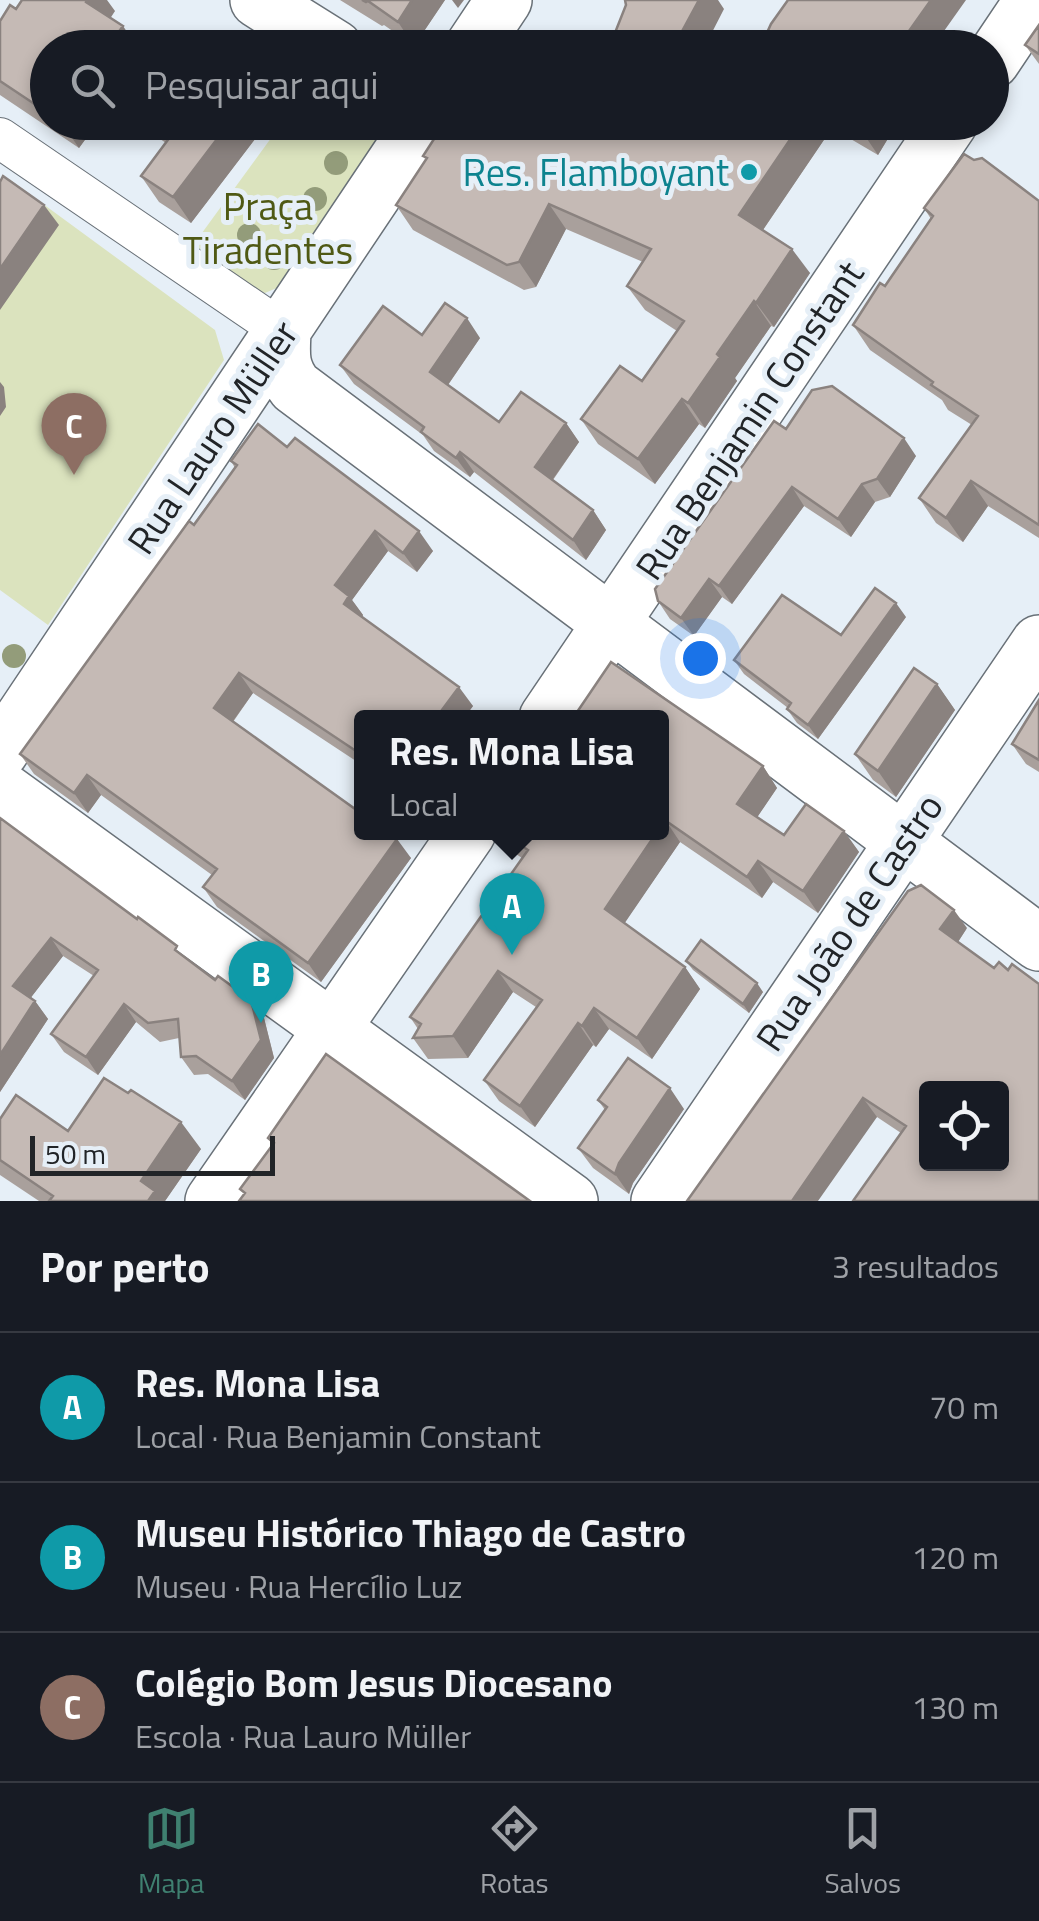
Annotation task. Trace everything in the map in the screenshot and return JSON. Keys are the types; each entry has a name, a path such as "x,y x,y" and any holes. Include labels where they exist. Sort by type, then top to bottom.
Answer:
{"street":[{"path":"258,0 306,30"},
{"path":"484,30 504,0"},
{"path":"1009,35 1032,0"},
{"path":"0,138 283,331 285,374 295,387 1039,944"},
{"name":"Rua Lauro Müller","path":"0,752 410,140"},
{"name":"Rua Benjamin Constant","path":"552,710 938,140"},
{"name":"Rua João de Castro","path":"659,1201 1039,643"},
{"path":"0,788 570,1201"},
{"path":"213,1201 462,840"}],"green space":[{"name":"Praça Tiradentes","path":"270,140 380,140 286,284 265,293 253,290 191,248"},
{"path":"9,179 215,330 224,360 48,625 0,590 0,191"}],"building":[{"path":"22,0 87,0 123,26 120,30 30,30 30,101 0,81 0,21 10,5 16,9"},
{"path":"362,0 412,0 398,22"},
{"path":"625,0 699,0 683,30 616,30"},
{"path":"788,0 931,0 910,30 768,30"},
{"path":"1039,25 1039,54 1025,45"},
{"path":"168,140 216,140 173,197 141,176"},
{"path":"433,140 790,140 739,215 792,249 717,354 720,357 688,403 682,399 638,459 581,419 620,366 642,381 684,321 627,286 651,249 549,204 519,262 507,265 396,205 427,158 423,156"},
{"path":"964,154 974,160 982,158 1039,201 1039,525 971,481 946,518 919,498 978,416 853,325 880,283 885,286 933,216 924,208"},
{"path":"3,176 44,205 0,269 0,182"},
{"path":"445,303 467,318 430,372 499,422 521,392 566,423 535,467 593,510 573,540 460,452 456,458 421,432 424,427 340,365 383,306 422,335"},
{"path":"832,386 904,438 877,479 862,484 838,519 792,487 719,586 709,579 681,618 658,601 655,589 774,421 786,429 812,390"},
{"path":"258,424 287,447 295,438 419,531 403,553 375,531 335,585 349,596 344,604 459,687 442,710 354,710 354,750 239,673 214,708 354,808 354,840 396,840 308,963 203,887 217,869 87,775 74,793 20,754 189,521 194,525 237,465 231,461"},
{"path":"875,588 896,603 808,725 787,709 791,703 734,660 782,595 841,635"},
{"path":"611,662 763,766 737,804 784,835 806,804 844,831 803,891 758,861 747,877 669,823 669,710 578,710"},
{"path":"914,668 937,684 878,771 855,754"},
{"path":"1039,700 1039,760 1012,744"},
{"path":"0,818 177,946 175,950 215,980 218,976 251,1000 261,1040 232,1081 196,1056 181,1057 178,1019 148,1023 124,1004 86,1057 51,1034 98,970 51,938 13,986 35,1001 0,1055"},
{"path":"513,840 652,840 605,909 685,967 637,1038 594,1008 582,1026 578,1023 520,1106 484,1080 542,1000 498,971 453,1036 413,1038 421,1024 410,1017 528,850"},
{"path":"921,885 954,910 940,929 994,968 999,962 1008,970 1012,964 1039,984 1039,1201 853,1201 906,1126 863,1098 792,1201 687,1201 908,891"},
{"path":"701,940 757,983 743,1004 686,961"},
{"path":"326,1054 530,1201 239,1201 245,1193 240,1189 274,1143 268,1138"},
{"path":"628,1058 670,1088 615,1174 578,1148 607,1107 598,1100"},
{"path":"104,1078 181,1122 141,1181 155,1191 148,1201 49,1201 53,1196 0,1160 0,1119 16,1095 68,1131"}],"place":[{"name":"Res. Flamboyant","path":"749,172"},
{"name":"Colégio Bom Jesus Diocesano","path":"74,475"},
{"name":"Res. Mona Lisa","path":"512,955"},
{"name":"Museu Histórico Thiago de Castro","path":"261,1023"}]}
